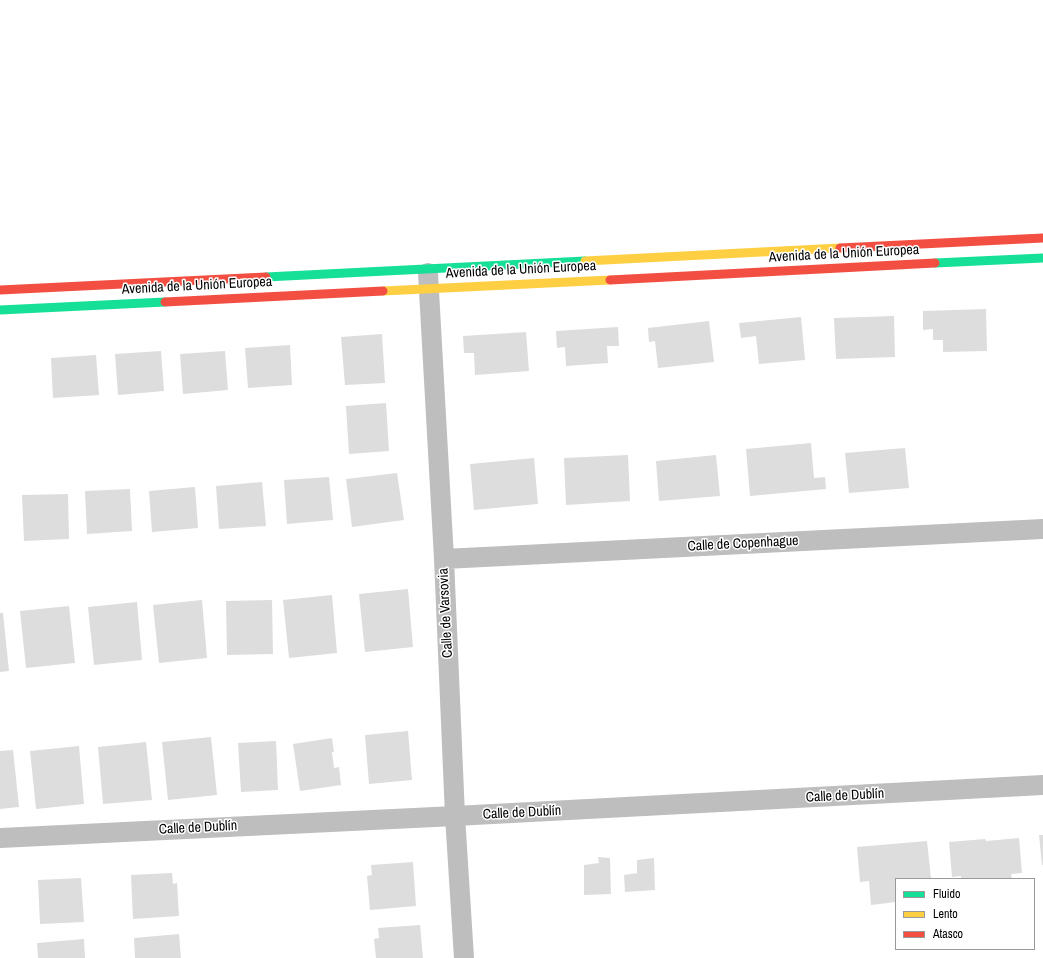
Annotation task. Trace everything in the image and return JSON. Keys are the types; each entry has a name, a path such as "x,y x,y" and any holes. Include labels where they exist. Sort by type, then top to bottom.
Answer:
{"street":[{"name":"Avenida de la Unión Europea","path":"0,290 1043,238"},
{"name":"Avenida de la Unión Europea","path":"0,310 1043,258"},
{"name":"Calle de Varsovia","path":"428,268 444,559 455,816 464,958"},
{"name":"Calle de Copenhague","path":"444,559 1043,528"},
{"name":"Calle de Dublín","path":"0,838 1043,785"}],"building":[{"path":"986,309 987,351 943,352 943,340 933,340 933,329 923,330 923,311"},
{"path":"894,316 895,357 836,359 834,318"},
{"path":"801,317 805,360 759,364 756,336 741,338 739,323"},
{"path":"709,321 714,362 658,368 655,341 649,342 648,328"},
{"path":"618,327 619,346 607,346 608,363 566,366 565,347 557,348 556,331"},
{"path":"526,332 529,371 475,375 474,353 464,353 463,336"},
{"path":"382,334 385,383 345,385 341,337"},
{"path":"290,345 292,385 248,388 245,348"},
{"path":"161,351 164,391 118,395 115,354"},
{"path":"225,351 228,390 183,394 180,354"},
{"path":"96,355 99,395 53,398 51,358"},
{"path":"386,403 389,451 349,454 346,406"},
{"path":"811,443 814,478 825,477 826,489 750,496 746,449"},
{"path":"905,448 909,488 849,493 845,453"},
{"path":"628,455 630,501 566,505 564,458"},
{"path":"716,455 720,496 659,501 656,461"},
{"path":"534,458 538,504 474,510 470,464"},
{"path":"397,473 404,520 352,527 346,479"},
{"path":"329,477 333,520 287,524 284,480"},
{"path":"262,482 266,526 219,529 216,486"},
{"path":"195,487 198,528 152,532 149,491"},
{"path":"130,489 132,531 87,534 85,491"},
{"path":"68,494 69,539 24,541 22,495"},
{"path":"408,589 413,647 365,652 359,594"},
{"path":"332,595 337,653 289,658 283,600"},
{"path":"202,600 207,658 159,663 153,605"},
{"path":"272,600 273,654 227,655 226,601"},
{"path":"137,602 142,660 94,665 88,607"},
{"path":"69,606 75,663 26,668 20,611"},
{"path":"0,613 3,613 9,671 0,672"},
{"path":"408,731 412,780 369,784 365,735"},
{"path":"211,737 217,795 168,800 162,742"},
{"path":"332,738 334,768 339,767 341,785 300,791 293,744"},
{"path":"276,741 278,790 241,792 238,743"},
{"path":"146,742 152,800 103,804 98,747"},
{"path":"79,746 84,804 36,809 30,751"},
{"path":"13,750 19,807 0,809 0,751"},
{"path":"1039,835 1043,835 1043,865 1042,865"},
{"path":"1019,838 1022,873 1011,874 1012,878 952,877 949,842 985,839 986,841"},
{"path":"927,841 931,878 895,878 895,902 871,905 869,881 860,882 857,847"},
{"path":"598,857 610,858 611,894 584,895 584,865 599,863"},
{"path":"654,858 655,890 625,892 624,875 637,873 637,860"},
{"path":"413,862 416,906 370,910 367,876 372,875 371,865"},
{"path":"172,873 173,884 177,883 179,916 133,919 131,875"},
{"path":"81,878 84,922 40,924 38,880"},
{"path":"420,925 423,958 376,958 374,939 379,938 378,928"},
{"path":"179,934 181,958 135,958 134,938"},
{"path":"84,939 85,958 38,958 37,943"}],"traffic: fast":[{"path":"935,263 1043,258"},
{"path":"266,277 585,261"},
{"path":"0,310 165,302"}],"traffic: slow":[{"path":"585,261 840,248"},
{"path":"383,291 610,280"}],"traffic: jam":[{"path":"840,248 1043,238"},
{"path":"610,280 935,263"},
{"path":"0,290 266,277"},
{"path":"165,302 383,291"}]}
